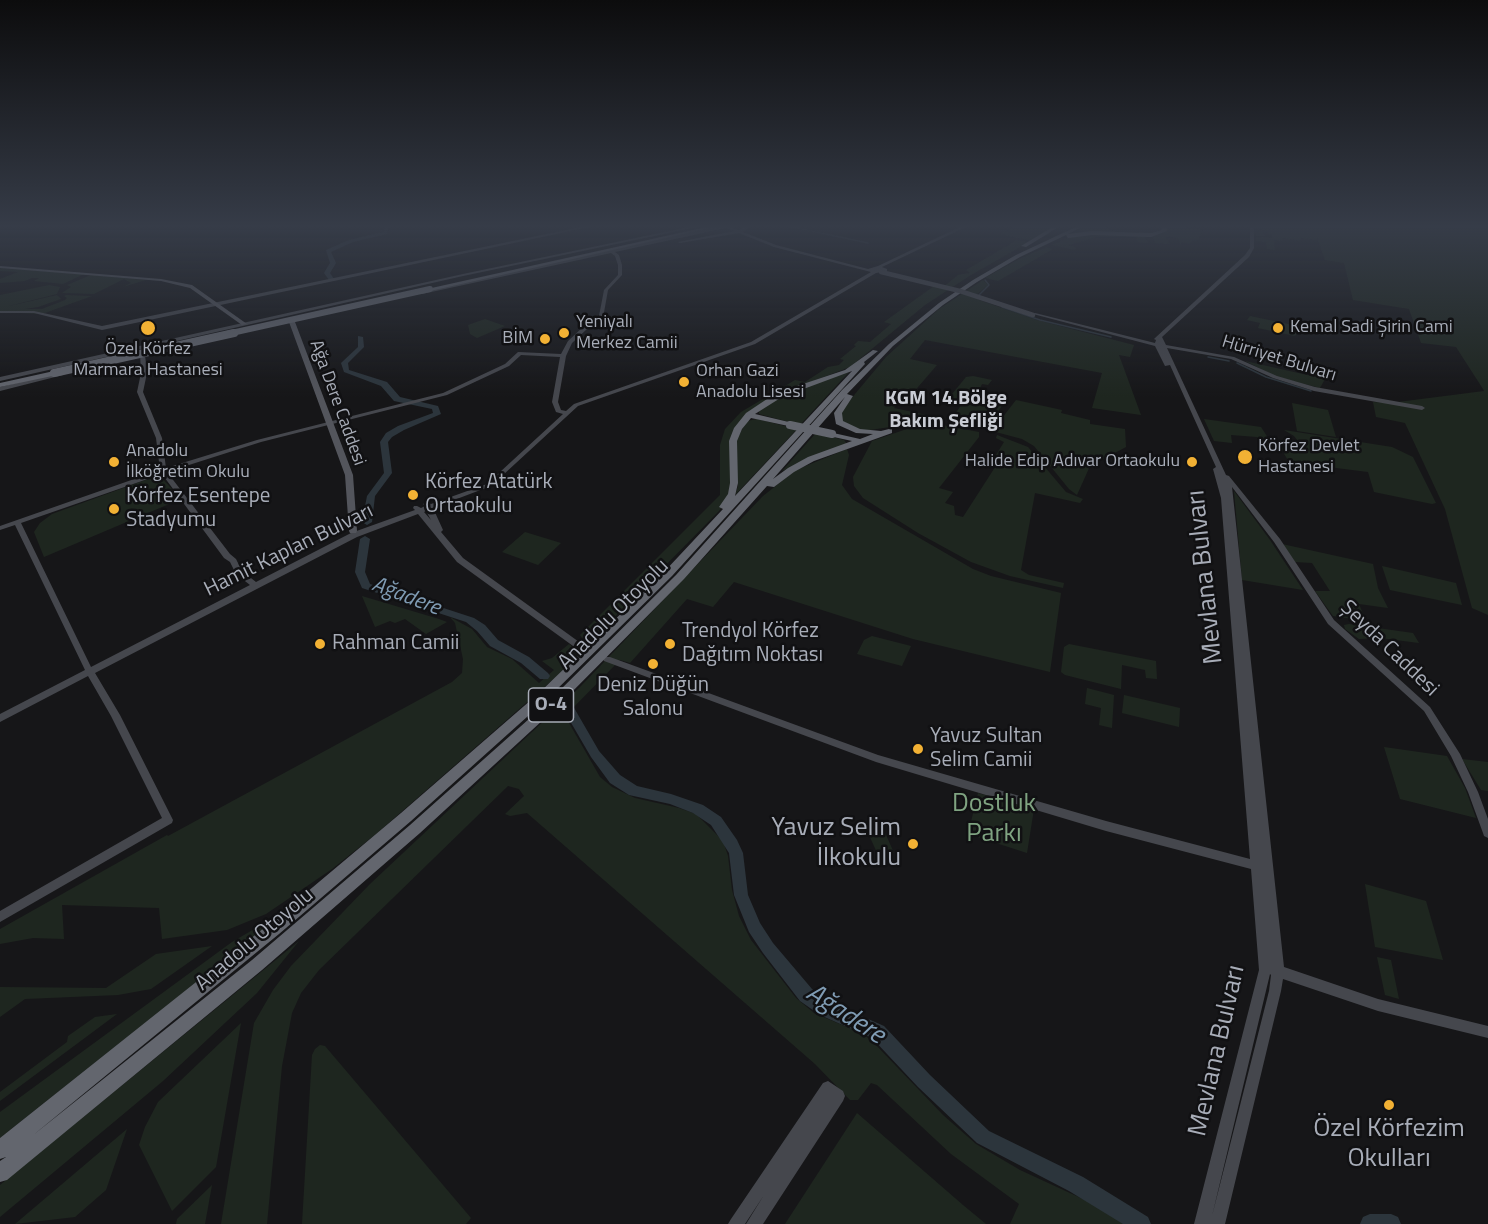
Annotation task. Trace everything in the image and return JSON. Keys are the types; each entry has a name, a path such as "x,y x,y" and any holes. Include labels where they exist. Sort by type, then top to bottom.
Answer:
{"highway":[{"path":"429,288 453,282"},
{"path":"0,383 458,282"},
{"name":"Anadolu Otoyolu","path":"0,1149 274,929 406,818 583,659 701,538 875,351 934,302 967,282"},
{"name":"Anadolu Otoyolu","path":"0,1173 257,965 415,829 594,665 680,577 870,366 941,304 975,282"},
{"path":"701,538 732,494 735,483 733,441 738,428 749,415 786,392 842,374 875,351"},
{"path":"862,436 842,425 837,417 870,366"},
{"path":"749,415 843,437 889,431"},
{"path":"680,577 778,478 811,459 848,446 862,436"},
{"path":"843,437 849,442 848,446"}],"main road":[{"path":"170,282 192,287 217,304 249,331"},
{"path":"0,312 34,312 102,328 322,282"},
{"path":"0,383 431,282"},
{"path":"0,383 142,355 473,282"},
{"path":"563,413 555,406 555,393 563,356 570,342 601,317 606,290 613,282"},
{"name":"Hamit Kaplan Bulvarı","path":"0,712 88,669 353,531 489,485 563,413 584,401 753,343 855,282"},
{"path":"926,282 1034,315 1136,340 1151,340 1163,348"},
{"path":"1163,348 1223,282"},
{"path":"321,307 327,314"},
{"path":"1059,314 1057,316 1060,319 1163,348 1174,349"},
{"path":"1034,315 1106,332"},
{"name":"Ağa Dere Caddesi","path":"292,322 348,475 353,531"},
{"name":"Hürriyet Bulvarı","path":"1163,348 1232,358 1275,377 1314,389 1422,408"},
{"name":"Mevlana Bulvarı","path":"1163,348 1222,474 1271,969 1202,1224"},
{"name":"Hürriyet Bulvarı","path":"1174,349 1235,360 1299,387 1413,409"},
{"path":"0,528 17,524 163,471 259,441 426,400 480,379 507,365 520,353 563,356"},
{"path":"142,355 144,373 140,392 159,438 163,471 233,561 238,572 253,584"},
{"name":"Şeyda Caddesi","path":"1222,474 1277,541 1331,622 1427,710 1460,765 1488,833"},
{"path":"423,507 455,555 583,649"},
{"name":"Hamit Kaplan Bulvarı","path":"253,584 354,535 423,507"},
{"path":"0,917 168,820 88,669 17,524"},
{"path":"607,659 876,758 1106,826 1262,867"},
{"name":"Hamit Kaplan Bulvarı","path":"0,718 88,669"},
{"path":"1271,969 1378,1005 1488,1032"},
{"path":"736,1224 828,1088 838,1096 754,1224"}],"street":[{"name":"Mevlana Bulvarı","path":"1217,1224 1275,991 1271,969"}],"green space":[{"path":"74,282 118,282 94,294 62,293 71,287 67,285"},
{"path":"949,282 960,282 925,305 850,367 776,395 735,431 732,482 727,499 719,511 587,645 580,635 720,495 720,445 725,429 741,412 795,380 805,382 828,367 839,365 844,360 840,359 856,346 854,345 858,341 870,342 891,324 884,322 934,286 942,288"},
{"path":"980,282 985,282 988,285 975,296 979,300 1037,320 1134,345 1130,357 1119,355 1141,415 1092,408 1102,373 925,340 910,359 937,365 912,394 906,394 894,408 927,415 925,417 870,430 862,430 841,421 842,412 850,400 886,357 939,309"},
{"path":"1349,282 1488,282 1488,615 1472,608 1445,509 1405,423 1376,417 1373,402 1390,403 1484,391 1456,347 1421,343 1409,309 1353,300"},
{"path":"49,285 60,287 57,294 5,307 57,295 61,299 25,309 42,309 65,300 66,295 92,296 42,314 0,312 0,295"},
{"path":"1250,316 1300,328 1295,336 1258,328 1260,323 1247,320"},
{"path":"485,319 505,326 477,338 470,334 468,325"},
{"path":"1245,361 1325,379 1320,388 1277,377"},
{"path":"849,372 800,425 759,414 767,403"},
{"path":"966,377 992,380 988,385 982,384 976,397 1004,403 986,429 950,421 962,404 948,399"},
{"path":"1016,400 1062,410 1061,413 1090,420 1090,424 1125,429 1126,447 1090,466 1077,495 1069,489 1034,446 1022,439 992,431"},
{"path":"1292,403 1328,410 1336,437 1297,431"},
{"path":"757,419 797,429 735,495 738,486 736,440 747,421"},
{"path":"1204,419 1261,427 1272,444 1260,443 1257,437 1231,435 1232,443 1214,441"},
{"path":"927,422 979,432 979,437 939,488 953,492 945,503 954,506 955,515 963,517 1001,458 996,455 1004,442 996,438 997,435 1028,447 1066,492 1083,499 1080,503 1035,493 1021,570 1029,575 1064,583 1063,588 1010,576 971,562 918,533 863,498 854,486 853,477 872,441"},
{"path":"1284,430 1392,447 1413,457 1436,503 1374,492 1368,472 1289,462 1280,447 1305,450 1294,436"},
{"path":"816,433 844,440 847,444 782,471"},
{"path":"847,449 849,455 842,485 852,499 973,569 991,576 1061,593 1050,672 913,639 734,582 713,607 687,599 630,663 620,660 565,716 600,777 612,787 635,798 696,814 723,841 739,916 751,940 796,998 814,1013 863,1034 873,1042 943,1115 976,1144 1020,1170 1111,1212 1127,1224 1010,1224 1019,1204 951,1154 877,1085 871,1083 858,1100 850,1100 815,1064 527,813 510,816 505,814 524,796 519,789 508,786 319,970 301,993 292,1013 282,1066 267,1224 221,1224 254,1023 273,990 291,966 370,884 580,687 763,496 796,470"},
{"path":"159,475 181,499 44,557 34,532 40,523 52,514"},
{"path":"1234,491 1270,540 1303,590 1242,580"},
{"path":"525,532 561,543 538,565 502,552"},
{"path":"1282,544 1373,564 1378,588 1388,608 1359,604 1366,621 1333,616 1315,591 1330,591 1312,563 1295,562"},
{"path":"1382,566 1456,583 1462,605 1390,590"},
{"path":"362,596 447,622 426,634 405,619 395,623 390,621 375,627"},
{"path":"450,617 472,629 487,647 512,659 539,683 554,670 542,661 552,658 569,644 580,653 557,676 376,834 332,869 266,914 227,930 162,939 159,908 62,905 64,939 33,938 0,944 0,929 167,835 452,682 462,673 463,659 455,623"},
{"path":"1344,625 1413,633 1419,643 1380,638 1359,639 1345,629"},
{"path":"872,636 911,646 902,666 857,654 864,640"},
{"path":"1069,644 1156,661 1157,679 1146,678 1145,670 1122,665 1121,689 1065,675 1061,672 1064,647"},
{"path":"1087,688 1114,695 1112,728 1099,725 1101,708 1085,704"},
{"path":"1124,695 1180,708 1179,727 1122,713"},
{"path":"1384,747 1447,756 1465,788 1476,818 1400,799"},
{"path":"1462,759 1488,762 1488,791 1481,790"},
{"name":"Dostluk Parkı","path":"978,793 1034,809 1027,853 968,834"},
{"path":"883,828 894,853 879,857 868,833"},
{"path":"1365,884 1426,901 1443,960 1375,947"},
{"path":"280,914 0,1138 0,1112 232,942"},
{"path":"299,941 257,993 163,1081 0,1217 0,1185"},
{"path":"212,946 151,989 118,995 25,999 0,1017 0,987 106,988 156,954"},
{"path":"1377,957 1391,960 1399,999 1385,995"},
{"path":"117,1014 0,1101 0,1092 67,1042 68,1036 95,1017"},
{"path":"241,1023 216,1167 172,1211 139,1145 145,1127 158,1102"},
{"path":"320,1045 325,1046 471,1218 466,1224 302,1224 312,1055"},
{"path":"857,1113 963,1205 986,1224 785,1224"},
{"path":"127,1129 106,1190 75,1217 15,1224"},
{"path":"212,1185 205,1224 176,1224 177,1219"}],"waterway":[{"path":"979,295 989,285 987,282"},
{"path":"1002,307 1040,320 1111,337"},
{"name":"Ağadere","path":"360,337 361,347 344,363 346,371 384,384 397,399 435,408 437,414 401,428 389,435 384,442 388,473 371,496 367,522"},
{"path":"1208,357 1229,361"},
{"path":"1237,363 1266,377 1311,391"},
{"name":"Ağadere","path":"365,539 360,572 366,586 470,620 481,628 494,643 525,660 544,676"},
{"name":"Ağadere","path":"569,709 595,754 615,779 634,791 671,799 698,809 716,821 736,853 741,895 754,927 806,995 826,1009 878,1032 924,1081 983,1137 1076,1184 1141,1224"},
{"name":"Ağadere","path":"1370,1224 1391,1224"}],"place":[{"name":"Özel Körfez Marmara Hastanesi","path":"148,328"},
{"name":"Kemal Sadi Şirin Cami","path":"1278,328"},
{"name":"Yeniyalı Merkez Camii","path":"564,333"},
{"name":"BİM","path":"545,339"},
{"name":"Orhan Gazi Anadolu Lisesi","path":"684,382"},
{"name":"Körfez Devlet Hastanesi","path":"1245,457"},
{"name":"Anadolu İlköğretim Okulu","path":"114,462"},
{"name":"Halide Edip Adıvar Ortaokulu","path":"1192,462"},
{"name":"Körfez Atatürk Ortaokulu","path":"413,495"},
{"name":"Körfez Esentepe Stadyumu","path":"114,509"},
{"name":"Rahman Camii","path":"320,644"},
{"name":"Trendyol Körfez Dağıtım Noktası","path":"670,644"},
{"name":"Deniz Düğün Salonu","path":"653,664"},
{"name":"Yavuz Sultan Selim Camii","path":"918,749"},
{"name":"Yavuz Selim İlkokulu","path":"913,844"},
{"name":"Özel Körfezim Okulları","path":"1389,1105"}],"district":[{"name":"KGM 14.Bölge Bakım Şefliği","path":"946,410"}]}
